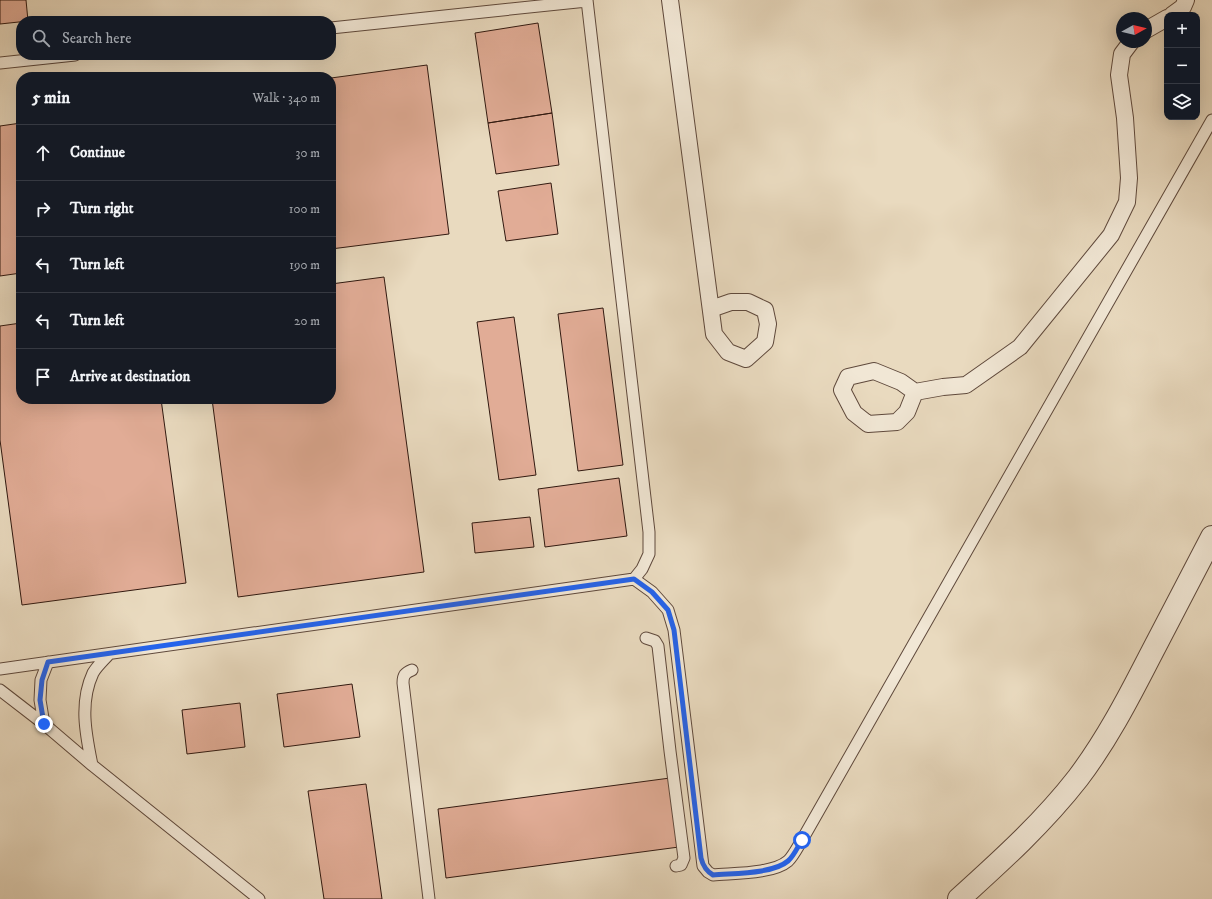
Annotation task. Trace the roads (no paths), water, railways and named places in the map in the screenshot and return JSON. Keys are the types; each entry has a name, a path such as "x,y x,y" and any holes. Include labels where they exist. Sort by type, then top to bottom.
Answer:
{"street":[{"path":"670,0 711,309"},
{"path":"1177,12 1184,8 1186,0"},
{"path":"1152,27 1164,20"},
{"path":"915,392 966,385 1020,347 1111,235 1128,202 1129,178 1127,141 1119,75 1122,54 1127,48"},
{"path":"959,899 992,870 1043,820 1078,778 1108,734 1134,688 1212,537"}],"lane":[{"path":"0,669 634,579 642,569 649,554 649,532 587,0 336,27"},
{"path":"0,63 28,60"},
{"path":"634,579 652,592 668,610 674,630 703,866 713,875 761,871 782,865 790,860 802,840 1212,120"},
{"path":"646,638 655,641 658,646 684,858 681,865 676,866"},
{"path":"92,765 85,728 85,703 94,672 108,654"},
{"path":"44,724 40,700 42,680 48,662"},
{"path":"412,670 405,673 402,683 429,899"},
{"path":"0,690 259,899"}]}
